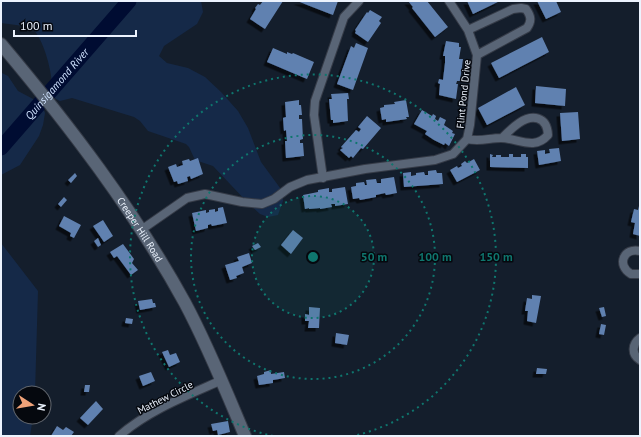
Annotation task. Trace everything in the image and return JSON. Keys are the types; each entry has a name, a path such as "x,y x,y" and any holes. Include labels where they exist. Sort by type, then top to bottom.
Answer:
{"street":[{"path":"323,178 314,115 315,101 344,17 359,1"},
{"name":"Flint Pond Drive","path":"141,230 187,198 205,194 242,202 262,204 274,199 290,187 307,180 365,169 437,160 453,154 467,140 477,55 468,30 449,1"},
{"path":"468,30 513,9 526,9 531,18 530,23 523,32 477,55"},
{"name":"Creeper Hill Road","path":"1,44 98,167 141,230 184,303 204,341 245,436"},
{"path":"467,140 477,141 502,138 525,143 538,142 544,140 548,135 548,128 545,122 540,119 532,118 519,122 502,138"},
{"path":"640,252 634,250 630,251 627,253 623,261 624,269 627,272 635,275 640,274"},
{"path":"640,338 635,342 633,350 634,355 640,360"},
{"name":"Mathew Circle","path":"119,436 133,424 148,415 222,380"}],"shaded area":[{"path":"1,1 201,1 203,12 197,24 164,46 159,56 167,63 188,68 205,77 238,111 248,128 261,162 283,192 283,201 278,215 268,217 260,214 213,166 195,160 186,144 148,131 140,121 134,117 72,98 60,101 56,99 49,93 52,85 51,77 43,45 31,27 1,23"},
{"path":"2,73 8,76 18,91 42,105 45,113 39,136 20,165 1,175 1,74"},
{"path":"1,243 38,291 35,385 12,385 12,425 32,425 30,436 1,436"}],"building":[{"path":"263,1 283,1 265,29 250,19 256,9 255,8"},
{"path":"297,1 338,1 333,15"},
{"path":"408,1 427,1 448,27 435,37"},
{"path":"467,1 500,1 473,14"},
{"path":"537,1 556,1 561,12 546,19"},
{"path":"370,10 382,17 379,21 381,23 368,42 355,33 355,30"},
{"path":"542,37 549,52 499,78 491,63"},
{"path":"446,41 459,43 459,47 461,47 459,59 463,59 460,81 457,81 456,84 458,84 456,99 439,95 440,84 438,83 439,79 443,80 445,56 443,56"},
{"path":"356,43 368,48 353,90 337,84 351,46 354,48"},
{"path":"273,48 287,54 287,52 293,53 314,62 307,79 267,62"},
{"path":"536,86 566,89 565,106 535,103"},
{"path":"516,87 525,105 487,125 478,108"},
{"path":"348,93 348,121 333,123 333,120 331,120 329,99 332,99 331,94"},
{"path":"299,100 302,115 299,115 299,119 302,119 303,139 300,140 300,143 303,143 304,156 286,158 285,141 287,141 286,130 284,131 283,118 286,117 285,102"},
{"path":"406,100 409,117 406,117 407,119 386,122 386,119 382,120 380,108 384,107 384,105 395,104 394,102"},
{"path":"422,110 432,116 433,114 436,116 435,119 438,121 440,117 446,120 444,125 455,134 449,146 445,143 444,145 434,140 425,134 427,131 414,124"},
{"path":"578,112 580,139 562,141 560,113"},
{"path":"367,116 381,128 363,149 361,148 353,158 351,156 349,158 340,150 343,148 341,147 356,130 359,132 361,129 358,127"},
{"path":"559,148 561,161 539,165 537,151 545,150 545,154 550,153 549,149"},
{"path":"490,154 493,155 492,157 501,155 501,157 509,157 509,154 513,154 513,157 521,157 521,154 526,154 526,157 528,157 528,168 490,167"},
{"path":"198,158 203,174 191,179 190,176 187,177 188,181 178,184 177,181 174,182 168,167 176,164 177,167 183,165 182,161 189,159 190,161"},
{"path":"474,159 480,170 457,182 450,170 457,166 458,168 462,166 461,164 465,161 467,163"},
{"path":"436,170 437,173 442,173 443,184 404,187 403,173 411,172 411,176 416,175 416,173 424,172 425,175 428,175 428,171"},
{"path":"75,173 77,176 71,183 68,180"},
{"path":"394,177 397,193 386,195 385,193 376,195 376,197 360,200 359,198 353,199 351,187 356,186 356,183 364,182 365,185 367,185 366,180 376,179 377,183 381,183 381,179"},
{"path":"345,187 348,204 335,206 335,204 331,204 332,207 305,209 303,195 329,188 329,192 332,192 332,189"},
{"path":"64,197 67,200 61,207 58,204"},
{"path":"639,206 640,236 633,234 635,223 631,222 634,209 638,210"},
{"path":"223,207 227,223 212,226 211,224 208,225 208,228 196,231 192,213 206,210 206,213 209,212 209,210 215,209 215,212 218,211 218,208"},
{"path":"64,216 81,225 74,238 70,236 71,233 59,226"},
{"path":"103,220 113,236 104,242 93,226"},
{"path":"293,230 303,238 291,254 281,245"},
{"path":"98,238 101,245 98,247 94,241"},
{"path":"258,243 261,247 255,250 252,246"},
{"path":"123,244 134,259 132,263 138,270 131,275 117,256 114,258 110,252"},
{"path":"249,253 252,263 242,267 244,273 236,276 237,278 230,280 225,265 239,261 237,257"},
{"path":"532,295 541,296 536,323 527,321 528,311 525,311 527,298 532,299"},
{"path":"152,299 156,307 140,310 138,301"},
{"path":"309,307 320,308 319,328 308,328 309,321 305,321 305,314 309,315"},
{"path":"604,307 606,316 602,317 599,308"},
{"path":"126,318 133,319 132,324 125,323"},
{"path":"601,324 606,325 604,335 599,334"},
{"path":"336,333 349,335 347,345 335,343"},
{"path":"168,350 170,355 176,353 180,362 169,367 162,352"},
{"path":"537,368 547,369 546,374 536,374"},
{"path":"271,370 271,374 284,372 285,378 273,380 273,383 259,385 257,376"},
{"path":"151,372 155,381 143,386 139,376"},
{"path":"85,385 90,385 89,392 84,392"},
{"path":"96,401 103,409 88,425 80,418"},
{"path":"228,421 230,432 218,435 217,430 213,431 211,424"},
{"path":"57,426 63,430 66,427 74,432 71,436 51,436"}],"waterway":[{"name":"Quinsigamond River","path":"1,148 129,1"}]}
